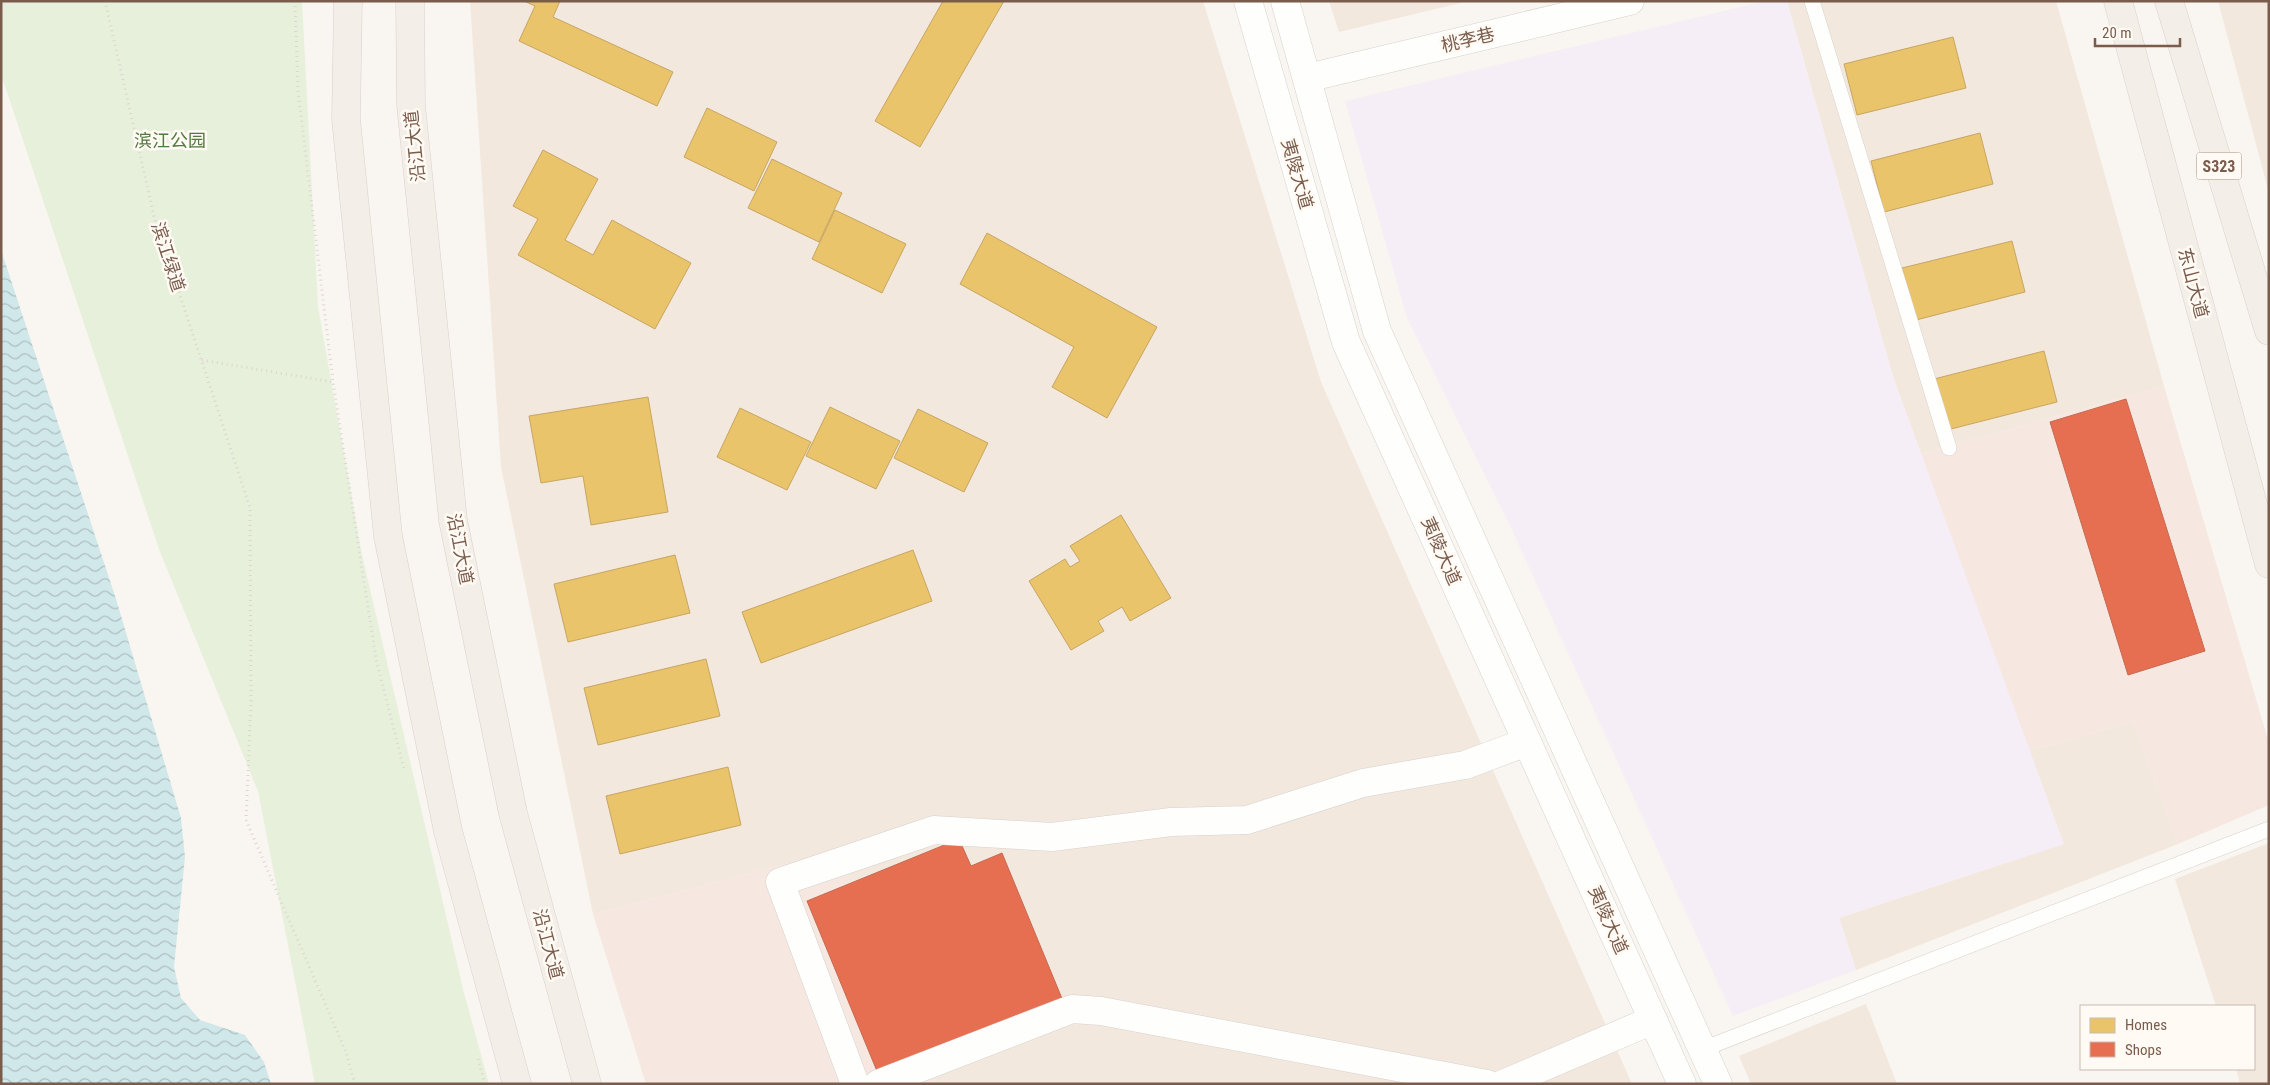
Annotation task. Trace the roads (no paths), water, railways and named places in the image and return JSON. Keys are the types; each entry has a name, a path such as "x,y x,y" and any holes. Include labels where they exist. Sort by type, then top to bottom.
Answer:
{"main road":[{"path":"348,1 346,119 388,536 448,831 517,1084"},
{"name":"沿江大道","path":"410,1 411,105 453,520 513,813 587,1084"},
{"name":"夷陵大道","path":"1248,1 1346,342 1682,1084"},
{"name":"夷陵大道","path":"1285,1 1378,331 1718,1084"},
{"name":"桃李巷","path":"1307,78 1630,1"},
{"name":"东山大道","path":"2118,1 2269,564"},
{"name":"S323","path":"2169,1 2269,331"},
{"path":"855,1084 780,882 934,830 1052,838 1171,822 1248,820 1363,783 1465,765 1527,742"},
{"path":"878,1084 1072,1008 1101,1011 1487,1084"},
{"path":"1503,1084 1653,1020"}],"lane":[{"path":"1812,1 1949,448"},
{"path":"1702,1049 2269,829"}],"water":[{"path":"1,250 116,599 181,818 185,857 174,967 181,998 200,1020 245,1035 264,1062 271,1084 1,1084"}],"park label":[{"name":"滨江公园","path":"170,141"}]}
